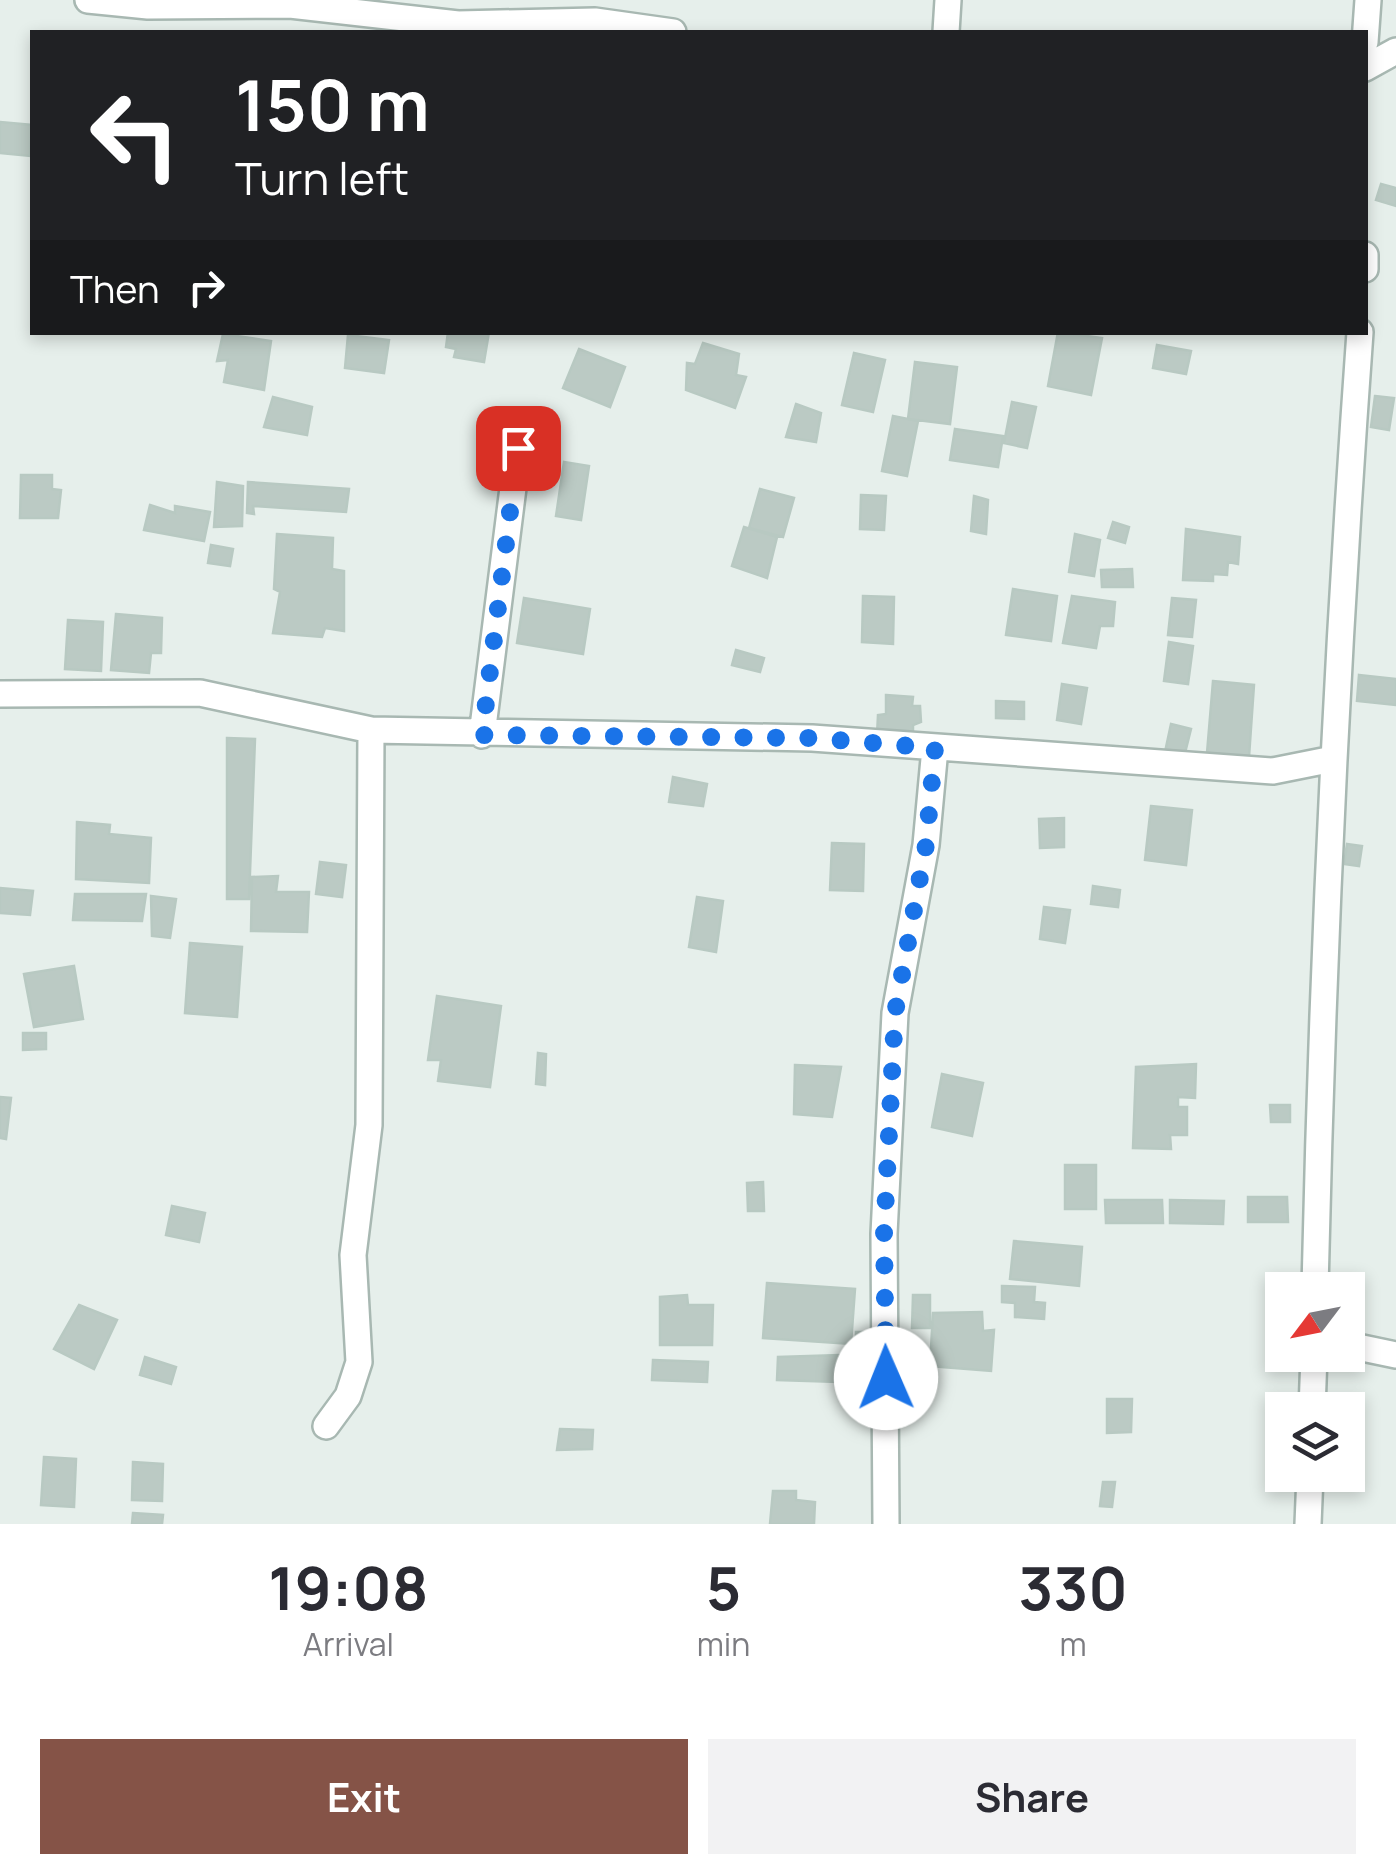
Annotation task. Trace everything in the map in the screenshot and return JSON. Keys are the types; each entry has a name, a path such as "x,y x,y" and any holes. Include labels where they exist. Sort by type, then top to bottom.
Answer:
{"street":[{"path":"88,0 148,6 290,5 460,12 595,21 659,30"},
{"path":"946,30 948,0"},
{"path":"1366,30 1368,0"},
{"path":"1368,66 1396,51"},
{"path":"1316,1272 1332,759 1360,335"},
{"path":"482,735 518,448"},
{"path":"0,694 200,693 371,730 812,738 1274,771 1332,759"},
{"path":"326,1426 348,1396 359,1362 353,1255 370,1125 371,730"},
{"path":"886,1524 884,1234 895,1013 926,845 935,748"},
{"path":"1365,1349 1396,1355"},
{"path":"1308,1524 1309,1492"}],"building":[{"path":"0,122 30,125 30,156 0,153"},
{"path":"1381,184 1396,188 1396,206 1376,200"},
{"path":"223,335 271,341 264,390 224,382 228,360 217,361"},
{"path":"348,335 389,340 384,373 345,368"},
{"path":"448,335 488,335 484,362 454,357 456,349 446,347"},
{"path":"1057,335 1102,338 1091,395 1048,386"},
{"path":"703,343 739,354 736,375 746,377 735,408 686,390 687,363 695,364"},
{"path":"1157,345 1191,351 1186,374 1153,368"},
{"path":"579,349 625,367 610,407 563,388"},
{"path":"854,353 885,360 873,412 842,405"},
{"path":"915,362 957,367 950,424 908,419"},
{"path":"1375,396 1394,398 1389,430 1371,427"},
{"path":"273,397 312,407 307,435 264,427"},
{"path":"1012,402 1036,407 1027,448 1004,443"},
{"path":"796,404 821,413 816,442 786,437"},
{"path":"893,416 918,421 907,476 882,471"},
{"path":"955,429 1003,436 998,467 950,460"},
{"path":"564,462 589,466 581,520 556,516"},
{"path":"21,475 52,475 52,489 61,490 58,518 20,518"},
{"path":"217,482 243,486 242,526 214,527"},
{"path":"248,482 349,489 346,512 253,506 254,514 247,513"},
{"path":"760,489 794,498 783,537 749,528"},
{"path":"861,495 886,496 884,530 860,529"},
{"path":"974,496 988,500 986,534 971,531"},
{"path":"150,505 175,513 175,506 210,512 204,541 144,530"},
{"path":"1113,522 1129,527 1125,543 1108,538"},
{"path":"744,527 777,537 767,578 732,566"},
{"path":"1186,529 1240,537 1238,564 1228,562 1227,575 1213,574 1213,581 1183,580"},
{"path":"277,534 333,538 332,569 344,571 344,631 325,628 322,637 273,633 280,592 274,589"},
{"path":"1075,534 1100,540 1094,576 1069,572"},
{"path":"211,545 233,549 230,566 208,563"},
{"path":"1132,569 1133,587 1102,587 1101,570"},
{"path":"1013,589 1057,596 1051,641 1006,635"},
{"path":"863,596 894,597 893,644 862,642"},
{"path":"1072,596 1115,602 1113,626 1100,626 1096,648 1063,643"},
{"path":"524,598 590,609 583,654 517,643"},
{"path":"1172,598 1196,600 1192,637 1168,635"},
{"path":"116,614 162,618 161,653 151,653 149,673 111,670"},
{"path":"68,620 103,622 101,671 65,669"},
{"path":"1169,642 1193,646 1188,684 1164,681"},
{"path":"736,650 764,658 760,672 732,665"},
{"path":"1359,675 1396,679 1396,705 1357,701"},
{"path":"1213,681 1254,685 1249,757 1207,753"},
{"path":"1062,684 1087,688 1081,724 1057,720"},
{"path":"886,695 913,697 912,706 920,706 921,722 913,725 913,734 877,735 878,715 886,714"},
{"path":"996,701 1024,702 1024,719 996,718"},
{"path":"1171,724 1191,729 1184,757 1165,752"},
{"path":"227,738 255,739 249,899 227,899"},
{"path":"673,777 707,784 703,806 669,802"},
{"path":"1151,806 1192,810 1186,865 1145,860"},
{"path":"1064,818 1064,847 1040,848 1039,819"},
{"path":"77,822 110,825 109,834 151,838 149,883 76,879"},
{"path":"832,843 864,844 863,891 830,890"},
{"path":"1347,844 1362,846 1359,866 1344,864"},
{"path":"320,862 346,865 342,897 316,894"},
{"path":"278,876 276,892 309,892 307,932 251,931 252,877"},
{"path":"1093,886 1120,890 1118,907 1091,904"},
{"path":"0,888 33,891 30,915 0,913"},
{"path":"75,894 146,894 142,921 73,920"},
{"path":"151,896 176,899 170,938 152,936"},
{"path":"697,897 723,901 716,952 689,947"},
{"path":"1044,907 1070,910 1065,943 1040,939"},
{"path":"190,943 242,947 237,1017 185,1013"},
{"path":"74,966 83,1019 34,1027 24,974"},
{"path":"437,996 501,1006 490,1087 438,1081 441,1060 428,1060"},
{"path":"23,1033 46,1033 46,1049 23,1050"},
{"path":"538,1053 546,1054 545,1085 536,1084"},
{"path":"1196,1064 1195,1098 1178,1097 1178,1107 1187,1107 1187,1135 1170,1135 1171,1149 1133,1148 1136,1067"},
{"path":"795,1065 841,1067 832,1117 794,1114"},
{"path":"942,1074 983,1083 972,1136 932,1127"},
{"path":"0,1097 11,1098 6,1139 0,1138"},
{"path":"1270,1105 1290,1105 1290,1122 1271,1122"},
{"path":"1065,1165 1096,1165 1096,1209 1065,1209"},
{"path":"763,1182 764,1211 748,1211 747,1183"},
{"path":"1248,1197 1287,1197 1288,1222 1248,1222"},
{"path":"1105,1200 1162,1200 1163,1223 1106,1223"},
{"path":"1170,1200 1224,1201 1223,1224 1170,1223"},
{"path":"172,1206 205,1213 199,1242 166,1235"},
{"path":"1014,1241 1082,1247 1079,1286 1010,1279"},
{"path":"767,1283 855,1289 851,1344 763,1338"},
{"path":"1002,1286 1035,1287 1034,1302 1045,1303 1044,1319 1015,1317 1015,1303 1002,1302"},
{"path":"687,1295 688,1305 713,1305 712,1345 660,1345 660,1297"},
{"path":"913,1295 930,1295 930,1328 912,1328"},
{"path":"79,1305 117,1320 94,1369 54,1349"},
{"path":"982,1312 983,1331 994,1330 991,1371 930,1366 933,1313"},
{"path":"856,1332 871,1332 871,1359 856,1359"},
{"path":"839,1355 838,1382 777,1380 778,1357"},
{"path":"145,1357 176,1367 171,1384 140,1375"},
{"path":"653,1360 708,1362 707,1382 652,1380"},
{"path":"850,1365 871,1367 869,1383 848,1382"},
{"path":"912,1365 934,1367 933,1384 911,1382"},
{"path":"1107,1399 1132,1399 1131,1432 1107,1433"},
{"path":"560,1429 593,1430 592,1449 557,1450"},
{"path":"44,1457 76,1459 74,1507 41,1505"},
{"path":"133,1462 163,1464 162,1501 132,1500"},
{"path":"1103,1482 1115,1482 1112,1507 1100,1506"},
{"path":"773,1491 796,1491 796,1500 815,1502 814,1524 770,1524"},
{"path":"133,1513 163,1515 162,1524 132,1524"}],"route":[{"path":"518,448 482,735 812,738 935,748 926,845 905,940 895,1013 884,1234 886,1378"}]}
